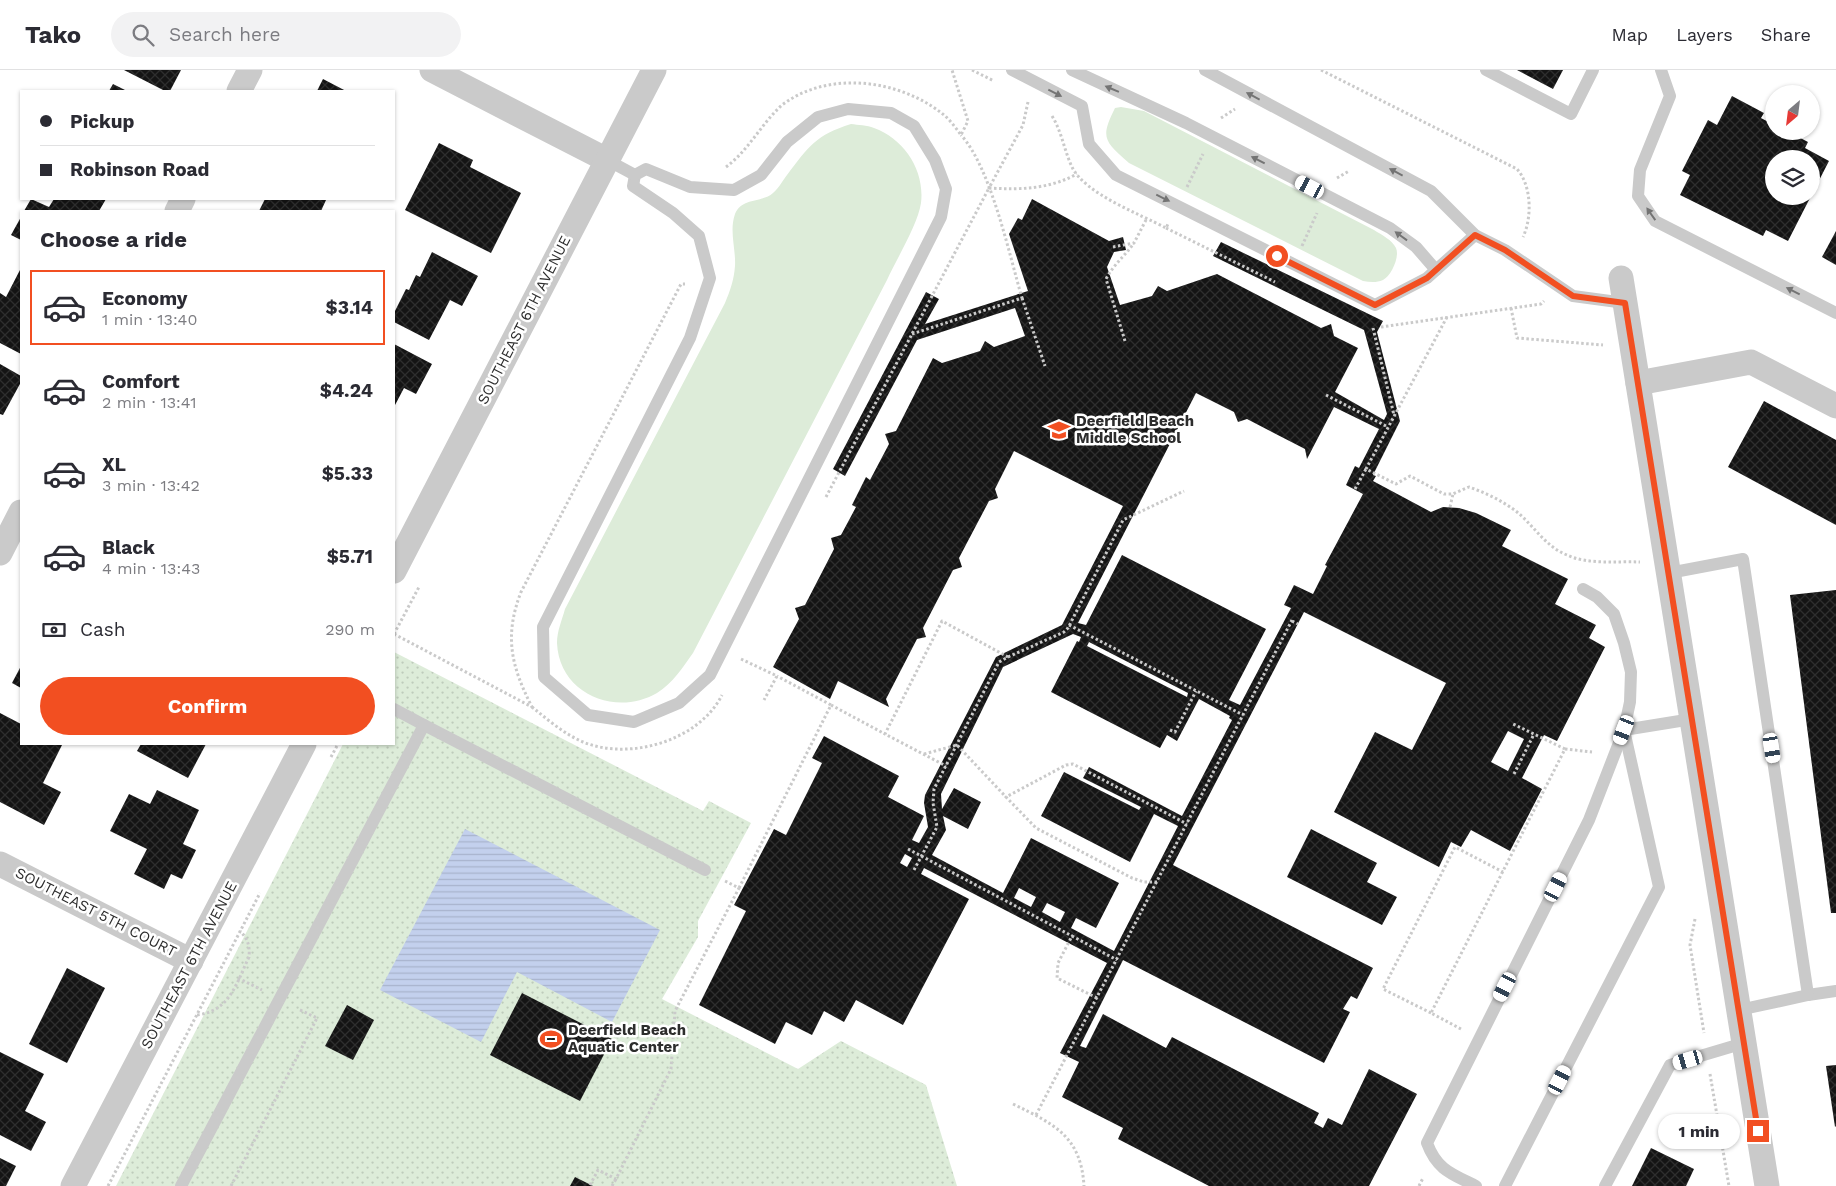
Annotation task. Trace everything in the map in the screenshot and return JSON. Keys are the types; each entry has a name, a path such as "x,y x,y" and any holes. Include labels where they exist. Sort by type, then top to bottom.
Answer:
{"street":[{"path":"239,90 250,70"},
{"path":"432,70 607,160"},
{"name":"SOUTHEAST 6TH AVENUE","path":"395,569 654,70"},
{"path":"1621,278 1767,1186"},
{"path":"1638,383 1751,362 1836,406"},
{"path":"0,553 20,514"},
{"name":"SOUTHEAST 6TH AVENUE","path":"73,1186 303,745"},
{"name":"SOUTHEAST 5TH COURT","path":"0,864 191,961"}],"lane":[{"path":"1012,70 1082,106 1089,144 1116,175 1375,305 1427,278 1475,235"},
{"path":"1072,70 1186,122 1390,228 1416,247 1436,270"},
{"path":"1205,70 1431,191 1475,235 1515,256 1573,296 1625,303"},
{"path":"1486,70 1571,114 1593,70"},
{"path":"1661,70 1670,96 1640,170 1638,196 1655,221 1836,313"},
{"path":"848,109 891,113 914,126 935,160 946,189 941,217 710,675 679,703 634,722 588,715 544,677 543,627 690,338 710,278 699,236 673,213 634,186 635,175 646,169 690,187 734,190 761,175 787,142 818,117 848,109"},
{"path":"607,160 635,175"},
{"path":"1669,573 1743,559 1808,995"},
{"path":"1476,1186 1446,1171 1433,1158 1427,1143 1589,820 1624,730 1630,702 1631,672 1614,614 1597,597 1583,589"},
{"path":"395,710 705,870"},
{"path":"1624,730 1692,719"},
{"path":"181,1186 424,725"},
{"path":"1505,1186 1659,887 1624,730"},
{"path":"1739,1010 1836,991"},
{"path":"1605,1186 1670,1065 1744,1043"}],"path":[{"path":"1321,70 1517,169 1525,178 1528,190 1528,226 1515,256"},
{"path":"989,188 1023,125 1028,100"},
{"path":"961,135 969,144 979,162 989,188 1022,298 1045,366"},
{"path":"989,188 1038,188 1060,183 1077,174"},
{"path":"1125,341 1106,279 1114,264 1121,260 1134,243 1147,218"},
{"path":"1113,247 1134,243"},
{"path":"395,635 532,707 519,681 513,661 511,635 513,612 521,592 681,284"},
{"path":"1365,324 1373,328 1541,304 1547,299 1556,284"},
{"path":"912,334 1022,298"},
{"path":"1511,308 1517,338 1609,346"},
{"path":"1355,489 1447,317"},
{"path":"1373,328 1394,416"},
{"path":"1326,395 1388,427"},
{"path":"1366,469 1396,484 1410,476 1444,494 1453,494 1469,487 1482,492 1517,512 1547,542 1560,551 1584,560"},
{"path":"914,870 936,827 932,796 999,662 1064,632 1123,520 1184,491"},
{"path":"1450,507 1453,494"},
{"path":"1036,1115 1292,620 1298,624"},
{"path":"885,734 942,621 1008,657"},
{"path":"1069,625 1243,715"},
{"path":"741,659 777,676 946,766"},
{"path":"764,700 777,676"},
{"path":"1170,730 1175,732 1196,691"},
{"path":"612,1186 671,1069 674,1010 739,888 831,705"},
{"path":"1512,723 1565,749 1614,755"},
{"path":"1514,774 1534,734"},
{"path":"329,761 337,745"},
{"path":"924,754 957,745"},
{"path":"957,745 1036,828 1132,878 1144,882 1157,882"},
{"path":"1431,1013 1565,749"},
{"path":"1006,797 1066,765 1073,764 1187,824"},
{"path":"1480,1038 1383,989 1455,847 1503,872"},
{"path":"908,848 1116,960"},
{"path":"705,870 739,888"},
{"path":"108,1186 262,888"},
{"path":"197,1015 219,1009 225,1004 234,987 249,957 250,949 247,938 240,931"},
{"path":"1072,936 1058,963 1057,978 1097,998"},
{"path":"231,1186 317,1018 279,1000"},
{"path":"1013,1104 1036,1115 1068,1138 1080,1160 1084,1186"},
{"path":"590,1184 598,1170 616,1179"}],"green space":[{"path":"1121,107 1144,111 1374,230 1389,240 1396,248 1397,256 1392,270 1383,280 1375,282 1363,281 1129,163 1110,144 1106,133 1115,108"},
{"path":"851,124 871,127 885,133 895,140 910,157 920,179 921,191 919,212 911,231 693,653 673,680 657,693 641,700 608,701 592,696 579,688 568,676 560,661 557,643 565,609 725,303 732,285 734,271 733,220 735,214 742,205 773,193 801,156 821,137"},
{"path":"395,653 703,811 709,801 751,823 698,921 698,937 662,999 798,1069 841,1041 926,1085 957,1186 116,1186 342,745 395,745"}],"water":[{"path":"465,829 660,930 612,1022 517,972 481,1042 380,990"}],"building":[{"path":"124,70 181,70 171,90 163,90"},
{"path":"1517,70 1563,70 1553,89"},
{"path":"323,79 344,90 318,90"},
{"path":"113,84 125,90 110,90"},
{"path":"1732,96 1764,113 1761,118 1765,120 1765,140 1804,140 1808,142 1805,148 1809,150 1765,150 1765,205 1806,205 1788,241 1766,230 1763,236 1680,195 1690,175 1682,171 1708,120 1717,125"},
{"path":"439,143 473,160 470,167 521,193 491,253 405,210"},
{"path":"1820,156 1829,161 1820,179"},
{"path":"1032,199 1109,241 1123,237 1126,250 1114,252 1107,267 1120,305 1152,296 1158,286 1167,291 1217,274 1321,328 1331,324 1334,336 1358,348 1335,392 1384,420 1387,414 1364,330 1213,256 1221,242 1383,321 1377,332 1400,421 1373,475 1376,476 1373,481 1431,512 1443,507 1459,508 1476,513 1511,530 1502,546 1568,579 1555,604 1596,625 1589,638 1605,647 1557,741 1544,735 1522,778 1542,789 1510,851 1471,830 1461,847 1451,842 1439,867 1334,812 1375,732 1412,750 1446,683 1304,612 1173,865 1373,968 1357,999 1351,996 1343,1009 1350,1012 1324,1063 1123,960 1080,1046 1086,1048 1103,1014 1166,1048 1172,1037 1319,1113 1314,1123 1323,1128 1328,1118 1342,1125 1369,1069 1417,1094 1369,1186 1209,1186 1118,1139 1123,1128 1062,1097 1079,1062 1060,1053 1107,963 924,868 921,874 969,899 903,1025 856,1000 844,1022 824,1011 812,1035 786,1022 775,1044 699,1005 746,911 734,905 774,829 786,835 822,763 812,758 824,736 899,776 888,797 924,816 912,840 919,843 928,827 924,803 925,795 996,657 1062,625 1123,506 1014,451 995,489 998,498 989,501 959,558 962,567 953,570 923,628 926,637 917,639 886,699 889,707 838,681 830,699 773,667 799,619 795,608 805,605 834,549 831,538 841,535 856,507 852,505 866,477 870,480 889,444 885,434 896,431 933,358 942,363 980,351 985,341 994,347 1025,336 1015,308 917,340 845,476 833,469 926,292 939,299 925,324 1028,291 1009,234 1018,218 1022,220","holes":["1196,393 1234,412 1238,422 1247,419 1305,449 1307,459 1334,407 1379,429 1359,468 1355,466 1346,485 1363,494 1325,565 1327,566 1313,594 1294,585 1284,605 1291,608 1240,705 1229,700 1266,629 1122,555 1086,625 1078,623","1073,634 1081,637 1079,642 1077,641 1051,692 1160,748 1167,735 1177,741 1199,699 1230,716 1229,718 1232,720 1182,816 1089,767 1083,778 1141,807 1139,810 1064,772 1041,816 1130,862 1154,814 1178,826 1114,951 1071,928 1076,918 1096,928 1119,883 1031,838 1003,893 932,855 946,830 943,816 968,829 981,802 954,788 942,809 941,794 1003,667","1089,642 1188,693 1187,697 1087,646","1508,731 1524,739 1508,771 1491,762","905,854 912,858 907,867 900,863","1019,888 1036,897 1031,907 1014,898","1047,903 1065,912 1060,922 1042,912"]},
{"path":"30,200 49,207 53,200 105,200 100,210 25,210"},
{"path":"264,200 326,200 321,210 260,210"},
{"path":"20,219 20,240 11,235"},
{"path":"1836,231 1836,265 1822,257"},
{"path":"432,252 478,276 462,306 450,300 429,340 395,323 395,311 406,289 409,290 416,275 420,277"},
{"path":"20,270 20,353 0,343 0,293 6,297"},
{"path":"395,345 432,364 416,394 404,388 395,405"},
{"path":"0,364 20,375 20,384 3,415 0,414"},
{"path":"1764,401 1836,440 1836,525 1728,467"},
{"path":"1836,590 1836,913 1831,913 1790,595"},
{"path":"20,668 20,687 12,683"},
{"path":"0,713 20,723 20,745 62,745 43,783 61,792 44,825 0,802"},
{"path":"140,745 205,745 188,778 137,751"},
{"path":"157,790 199,810 183,844 196,850 182,879 171,874 164,889 134,874 147,849 110,831 129,794 150,804"},
{"path":"1311,829 1377,863 1367,882 1397,897 1382,925 1287,877"},
{"path":"67,968 105,988 67,1063 29,1044"},
{"path":"522,993 612,1039 580,1101 490,1055"},
{"path":"347,1005 374,1020 353,1060 325,1046"},
{"path":"0,1052 44,1074 25,1111 46,1122 31,1151 0,1135"},
{"path":"1836,1065 1836,1126 1835,1127 1826,1066"},
{"path":"1651,1148 1694,1169 1686,1186 1632,1186"},
{"path":"0,1158 16,1166 6,1186 0,1186"},
{"path":"575,1177 593,1186 570,1186"}],"place":[{"name":"Deerfield Beach Middle School","path":"1059,430"},
{"name":"Deerfield Beach Aquatic Center","path":"551,1039"}],"route":[{"path":"1277,256 1375,305 1427,278 1475,235 1505,250 1573,296 1625,303 1758,1131"}]}
